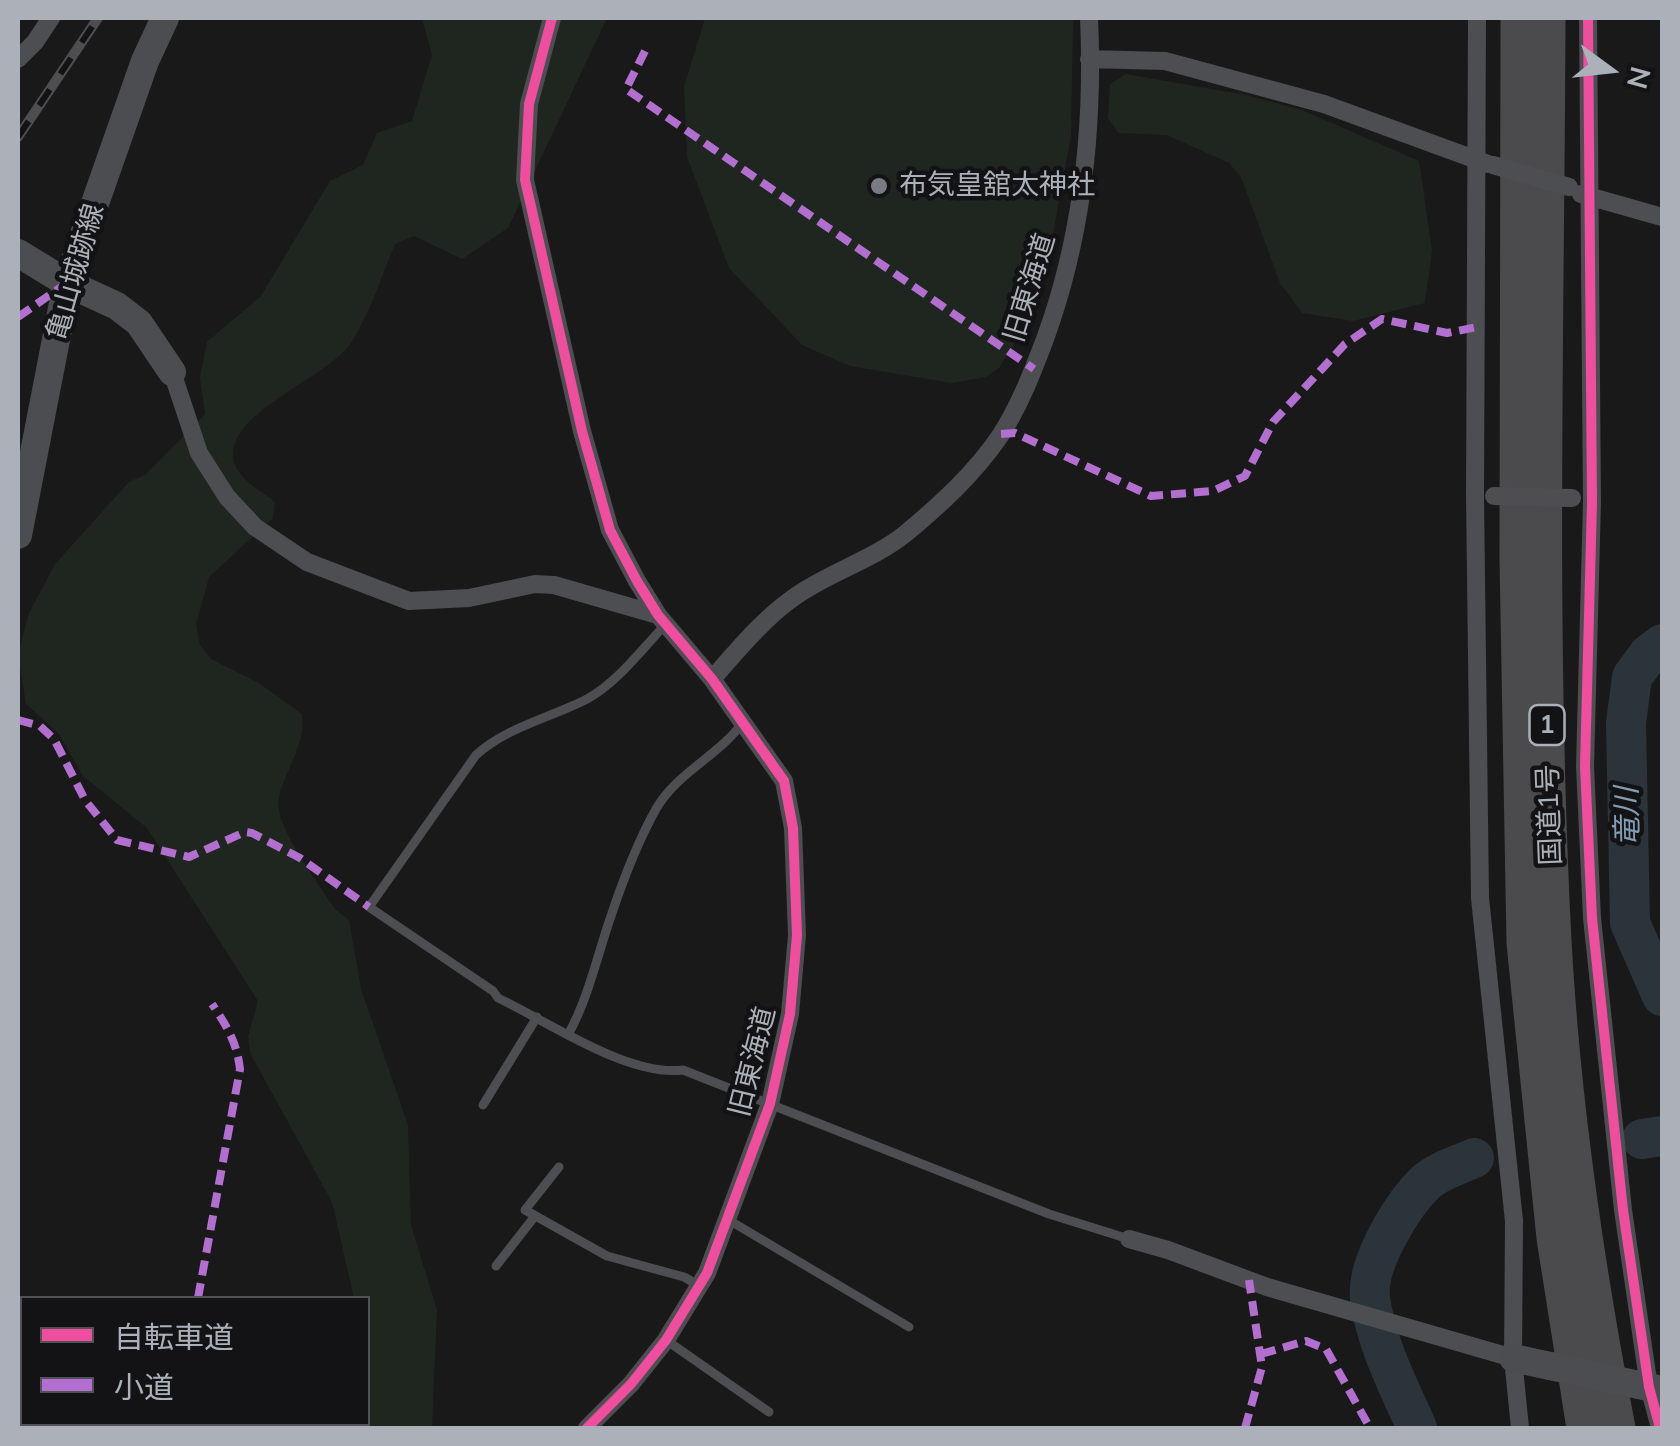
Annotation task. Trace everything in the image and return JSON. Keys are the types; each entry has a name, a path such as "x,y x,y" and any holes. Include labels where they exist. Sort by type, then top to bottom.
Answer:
{"highway":[{"name":"国道1号","path":"1518,18 1516,559 1524,942 1552,1219 1584,1428"},
{"name":"国道1号","path":"1548,18 1547,714 1554,944 1584,1237 1618,1428"}],"main road":[{"name":"亀山城跡線","path":"18,534 67,282 145,61 165,18"},
{"path":"18,254 116,306 139,323 172,372"},
{"path":"1513,1358 1650,1387"}],"street":[{"path":"18,59 51,18"},
{"path":"552,18 529,104 525,180 582,431 610,530 662,620 712,679"},
{"name":"旧東海道","path":"587,1428 631,1384 666,1340 700,1286 770,1104 792,994 797,935 794,828 784,781 712,679 794,597 900,538 944,500 1001,434 1034,370 1080,215 1089,152 1089,18"},
{"path":"1478,18 1486,163 1480,898 1514,1221 1513,1358 1520,1428"},
{"path":"1588,18 1592,502 1585,749 1592,918 1607,1078 1650,1387 1660,1428"},
{"path":"1089,59 1165,61 1324,104 1589,198 1662,217"},
{"path":"172,372 199,453 227,497 255,527 307,562 409,601 469,598 535,584 554,585 662,620"},
{"path":"1484,496 1592,502"},
{"path":"1129,1239 1348,1312 1513,1358"}],"lane":[{"path":"662,620 591,697 524,726 476,755 370,907 498,998 609,1056 662,1072 683,1070 1049,1214 1129,1239"},
{"path":"569,1033 594,977 627,872 656,809 672,787 730,740 742,722"},
{"path":"483,1105 537,1017"},
{"path":"559,1167 526,1210 607,1256 684,1276 700,1286"},
{"path":"496,1266 534,1216"},
{"path":"728,1219 909,1327"},
{"path":"666,1340 770,1412"}],"shaded area":[{"path":"422,18 607,18 508,228 462,259 414,236 395,244 351,343 338,357 253,418 239,435 233,453 239,472 275,502 273,518 209,577 196,625 200,645 211,659 259,683 302,714 301,736 282,786 279,809 299,854 335,909 349,920 361,989 408,1125 411,1225 437,1310 432,1428 353,1428 370,1426 370,1296 354,1296 332,1202 250,1053 248,1036 258,1001 147,828 82,775 59,734 26,704 18,654 29,613 55,564 129,482 146,474 205,414 200,378 207,342 261,296 330,181 363,165 377,133 412,121 432,55"},
{"name":"布気皇舘太神社","path":"705,18 1073,18 1071,135 1052,240 1028,322 999,368 986,377 952,383 850,366 802,345 729,268 687,157 684,87"},
{"path":"1126,74 1246,95 1302,110 1419,161 1432,250 1425,303 1353,321 1302,313 1280,283 1241,177 1229,163 1167,135 1118,133 1108,118 1110,84"}],"waterway":[{"name":"竜川","path":"1662,644 1632,677 1626,723 1630,923 1662,996"},
{"name":"竜川","path":"1642,1139 1662,1136"},
{"name":"竜川","path":"1417,1428 1377,1332 1370,1284 1387,1236 1417,1192 1436,1175 1474,1158"}],"railway":[{"path":"18,137 98,18"}],"marked path":[{"path":"645,51 626,89 1034,369"},
{"path":"18,317 67,283"},
{"path":"1001,434 1015,433 1151,496 1213,491 1245,476 1273,422 1345,344 1382,319 1447,333 1477,327"},
{"path":"18,720 40,726 54,739 85,800 117,840 189,857 245,832 252,833 300,858 369,907"},
{"path":"198,1296 240,1069 230,1035 212,1004"},
{"path":"1245,1428 1262,1367 1249,1280"},
{"path":"1261,1354 1306,1341 1326,1349 1370,1428"},
{"path":"145,1426 159,1428"}],"cycle path":[{"path":"552,18 529,104 525,180 582,431 610,530 637,581 658,615 712,679 784,781 793,828 797,935 790,1014 770,1104 707,1273 666,1340 631,1384 587,1428"},
{"path":"1588,18 1592,502 1585,766 1592,918 1623,1210 1649,1387 1660,1428"}],"place":[{"name":"布気皇舘太神社","path":"879,186"}]}
